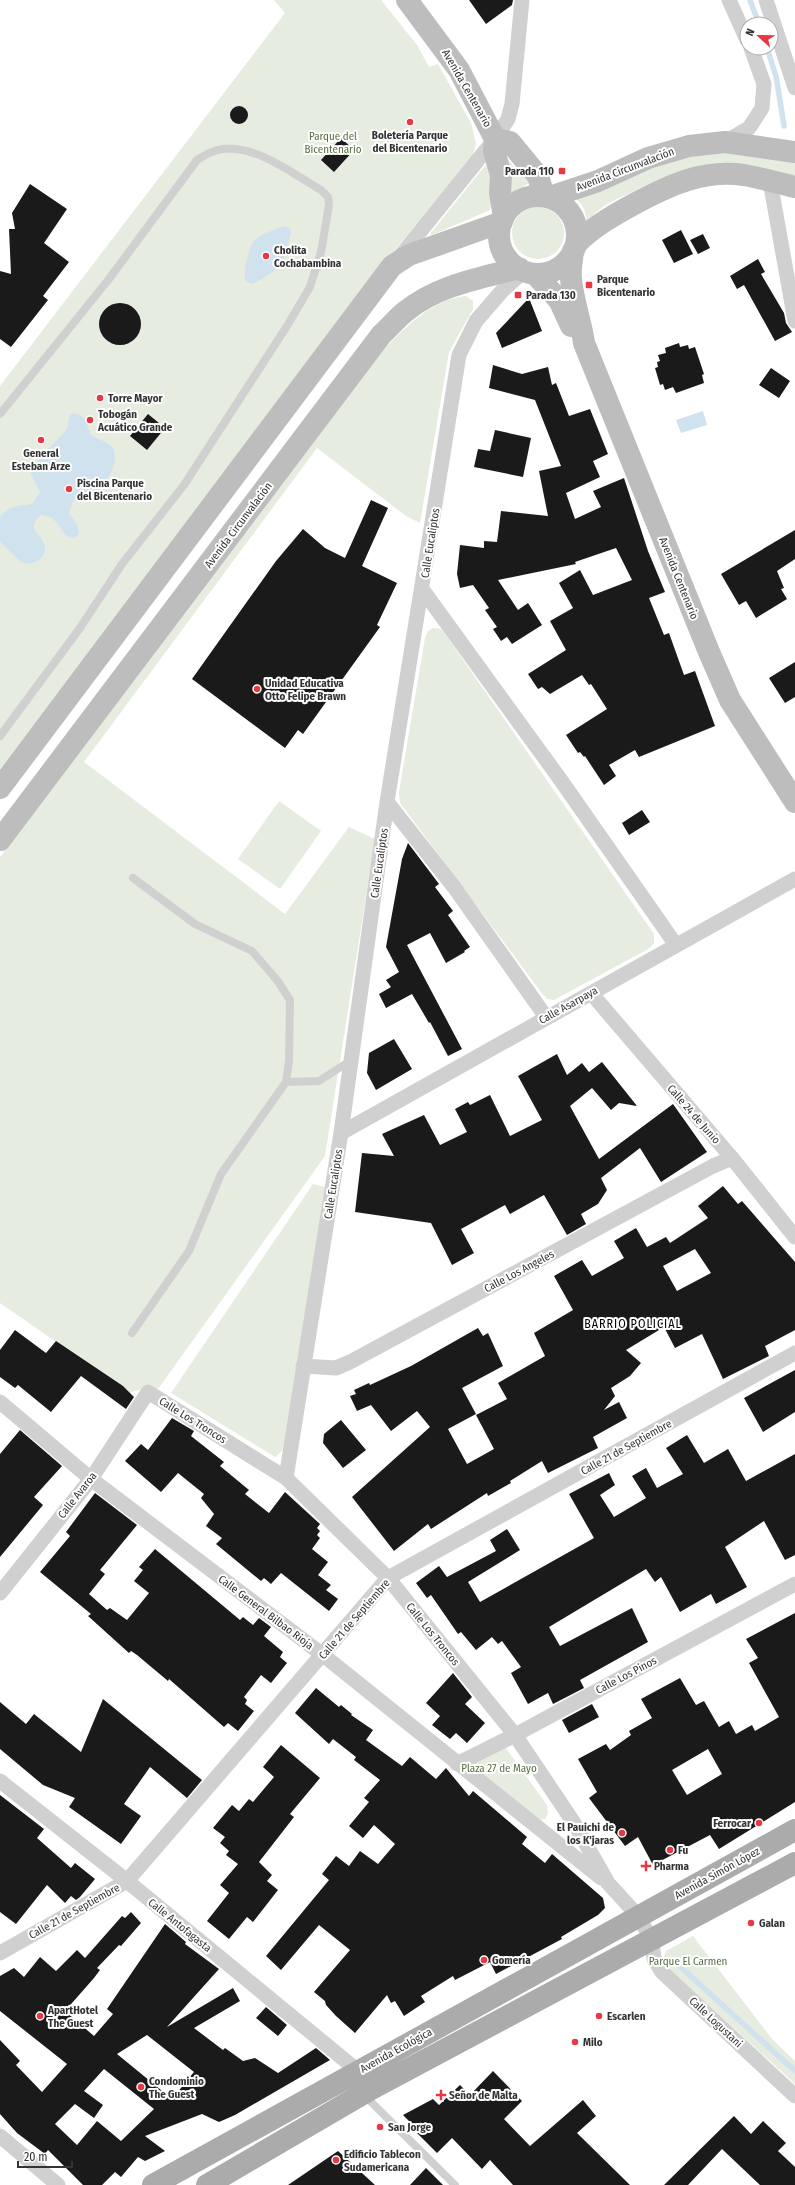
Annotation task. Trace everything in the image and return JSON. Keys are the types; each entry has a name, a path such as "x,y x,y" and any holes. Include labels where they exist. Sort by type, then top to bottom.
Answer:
{"main road":[{"name":"Avenida Centenario","path":"408,0 459,70 495,139 494,151 501,175 500,192 503,219"},
{"name":"Avenida Centenario","path":"495,139 510,142 538,176 547,197"},
{"name":"Avenida Circunvalación","path":"547,197 598,181 648,158 689,146 725,142 795,152"},
{"path":"574,247 602,221 667,186 685,180 706,175 731,174 743,175 795,187"},
{"path":"528,197 547,197 566,208 572,216 577,234 574,247 566,262 555,269 526,271 504,254 500,236 503,219 513,206 528,197"},
{"path":"0,788 392,266 409,255 503,219"},
{"name":"Avenida Centenario","path":"574,247 571,277 573,293 582,325 584,343"},
{"name":"Avenida Centenario","path":"526,271 559,300 571,326 584,343 709,652 730,700 795,802"},
{"name":"Avenida Circunvalación","path":"0,840 381,335 407,310 436,293 458,284 526,271"},
{"name":"Avenida Simón López","path":"638,1916 795,1830"},
{"path":"652,1940 795,1863"},
{"name":"Avenida Ecológica","path":"153,2185 638,1916"},
{"name":"Avenida Ecológica","path":"207,2185 363,2094 652,1940"}],"street":[{"path":"392,266 495,139 508,119 512,104 522,0"},
{"path":"729,0 739,22"},
{"path":"769,2 795,88"},
{"path":"725,142 749,128 762,108 764,84 753,56"},
{"path":"770,181 795,321"},
{"name":"Calle Eucaliptos","path":"286,1478 342,1132 387,802 459,355 476,321 502,291 526,271"},
{"path":"422,589 560,779 676,945"},
{"path":"387,802 454,887 546,1017"},
{"name":"Calle Asarpaya","path":"342,1132 795,879"},
{"name":"Calle 24 de Junio","path":"590,993 732,1158 795,1237"},
{"name":"Calle Los Angeles","path":"303,1366 336,1368 350,1362 706,1170 732,1158"},
{"name":"Calle 21 de Septiembre","path":"0,1953 127,1881 388,1578 795,1353"},
{"name":"Calle Los Troncos","path":"148,1392 286,1478 388,1578 515,1735 574,1823 608,1883 638,1916 652,1940"},
{"name":"Calle Avaroa","path":"0,1593 91,1479 148,1392"},
{"name":"Calle General Bilbao Rioja","path":"0,1402 91,1479 323,1655 457,1764 608,1883"},
{"name":"Calle Los Pinos","path":"457,1764 515,1735 795,1584"},
{"name":"Calle Antofagasta","path":"0,1780 127,1881 358,2071"},
{"name":"Calle Logustani","path":"652,1940 654,1959 662,1972 795,2096"},
{"path":"0,2136 58,2185"}],"lane":[{"path":"0,414 109,279 197,160 211,152 223,149 238,149 258,154 321,190 328,197 329,205 321,252 310,287 287,326 184,485 122,564 80,628 0,736"},
{"path":"132,1333 189,1251 221,1174 286,1082 289,1061 290,1000 252,951 195,924 134,878"},
{"path":"286,1082 319,1081 351,1060"},
{"path":"363,2094 454,2185"}],"green space":[{"name":"Parque del Bicentenario","path":"274,0 381,0 417,45 429,67 438,64 471,123 476,143 473,156 398,246 0,769 0,386 285,13"},
{"path":"501,149 517,171 530,182 511,195"},
{"path":"718,152 795,162 795,176 772,170 731,165 693,169 674,174 654,182 613,201 597,211 587,222 586,214 580,202 573,197 664,162"},
{"path":"488,162 492,186 492,204 490,210 432,235 430,234"},
{"path":"533,207 543,207 557,214 564,228 564,238 557,252 543,259 533,259 523,255 516,248 512,238 512,228 516,218 523,211"},
{"path":"466,296 473,301 473,309 449,352 420,523 406,516 317,448 84,762 285,914 349,827 375,839 325,1156 158,1389 150,1386 130,1393 0,1303 0,857 380,353 418,317 429,309 453,298"},
{"path":"433,628 441,629 445,634 654,934 654,943 650,948 554,1000 547,999 541,992 400,803 399,792 425,638 428,631"},
{"path":"279,801 321,831 280,889 238,859"},
{"path":"313,1184 325,1187 286,1440 282,1451 275,1457 171,1393"},
{"name":"Plaza 27 de Mayo","path":"505,1747 547,1805 548,1814 545,1819 539,1820 471,1767 472,1762"},
{"name":"Parque El Carmen","path":"693,1936 772,2039 795,2061 795,2084 668,1968 664,1956 666,1951"}],"water":[{"path":"283,226 290,228 291,232 286,253 281,265 253,284 246,281 245,273 248,254 255,240 268,232"},
{"path":"703,411 707,425 681,433 676,420"},
{"name":"Piscina Parque del Bicentenario","path":"74,413 85,418 90,434 109,444 113,449 115,455 112,470 109,477 100,489 74,499 69,513 78,526 79,534 74,538 65,535 53,519 48,516 41,515 35,521 34,526 44,545 44,554 34,563 22,563 0,542 0,517 10,508 32,504 40,492 31,474 31,468 67,429 70,415"}],"building":[{"path":"469,0 513,0 512,5 486,24"},
{"path":"239,106 245,109 248,115 245,121 239,124 233,121 230,115 233,109"},
{"path":"341,138 354,150 334,172 321,160"},
{"path":"30,184 67,209 44,243 69,262 43,296 48,300 11,347 0,339 0,271 11,274 9,229 15,229 12,213"},
{"path":"681,230 693,254 674,263 662,240"},
{"path":"703,234 710,248 698,254 690,240"},
{"path":"758,259 765,272 761,274 784,313 786,323 792,332 775,341 744,285 737,289 730,276"},
{"path":"529,298 542,331 502,348 496,333"},
{"path":"120,303 135,309 141,324 135,339 120,345 105,339 99,324 105,309"},
{"path":"679,343 680,347 688,345 689,349 695,347 704,374 702,375 704,383 676,393 673,387 665,390 663,384 660,385 655,368 658,367 657,362 660,361 658,355 666,353 665,348"},
{"path":"493,365 522,374 548,367 552,385 556,383 569,416 590,409 608,454 593,461 600,477 566,493 575,519 601,507 593,491 624,478 648,551 665,592 649,598 664,635 669,633 684,675 695,671 715,726 639,757 635,750 609,765 616,776 604,785 585,756 584,757 580,752 578,753 566,735 607,709 591,684 589,685 582,675 550,694 542,687 538,689 528,674 566,650 550,621 573,608 559,583 580,570 593,595 632,580 616,548 575,562 576,564 498,580 518,610 528,603 542,625 512,644 507,637 501,641 493,629 497,627 485,610 489,608 473,585 460,588 457,574 460,545 484,548 484,541 497,542 501,511 548,516 539,471 561,466 535,400 489,388"},
{"path":"771,368 790,381 779,398 759,385"},
{"path":"148,414 165,428 147,450 130,436"},
{"path":"495,430 531,438 523,477 474,467 478,449 490,451"},
{"path":"371,500 388,508 362,566 397,583 377,625 380,627 303,734 298,730 285,748 192,679 276,561 303,529 325,548 345,558"},
{"path":"795,530 795,559 777,571 784,588 781,589 787,599 756,618 746,601 739,605 721,574"},
{"path":"795,662 795,697 785,703 769,678"},
{"path":"642,810 650,822 629,835 622,823"},
{"path":"408,843 439,884 435,887 453,911 448,915 470,947 464,951 465,952 446,963 430,933 407,945 462,1049 448,1056 430,1022 429,1023 412,994 386,1008 379,994 391,987 386,980 399,972 386,947 402,859"},
{"path":"394,1039 412,1069 376,1090 367,1073 369,1053"},
{"path":"557,1054 567,1075 582,1063 589,1072 602,1062 637,1106 619,1103 611,1110 592,1088 570,1106 599,1159 673,1104 707,1152 661,1182 640,1148 601,1178 607,1190 598,1204 581,1214 586,1224 567,1235 544,1195 510,1214 505,1205 461,1229 474,1253 452,1265 431,1223 355,1212 362,1153 394,1156 382,1134 424,1115 440,1145 467,1132 455,1109 468,1102 470,1105 490,1095 510,1136 542,1120 518,1076"},
{"path":"723,1186 738,1204 742,1201 795,1262 795,1330 765,1346 769,1356 723,1379 702,1334 675,1348 664,1327 626,1350 641,1363 630,1376 611,1388 615,1396 604,1410 619,1402 627,1418 593,1437 598,1448 548,1473 542,1461 510,1481 511,1483 488,1496 487,1493 431,1529 428,1524 394,1551 352,1497 430,1427 417,1411 391,1431 371,1405 357,1411 350,1396 356,1394 354,1390 369,1383 370,1385 411,1366 478,1328 483,1336 488,1333 503,1366 462,1388 476,1414 448,1429 467,1464 494,1449 476,1415 507,1399 498,1383 545,1356 534,1333 573,1310 554,1276 582,1260 592,1276 624,1258 614,1241 636,1228 647,1247 666,1237 670,1243 708,1218 698,1206","holes":["695,1249 711,1273 677,1291 663,1266"]},
{"path":"15,1330 46,1353 56,1341 123,1386 134,1397 126,1409 81,1376 51,1412 18,1385 15,1388 0,1377 0,1350"},
{"path":"795,1370 795,1412 763,1432 744,1398"},
{"path":"172,1418 194,1431 191,1436 224,1462 220,1466 249,1490 245,1494 269,1513 285,1492 320,1524 317,1528 320,1531 317,1535 320,1538 312,1549 328,1562 318,1575 331,1585 326,1590 338,1599 329,1611 281,1573 271,1584 264,1578 261,1581 216,1544 222,1538 206,1526 214,1514 201,1498 204,1494 178,1473 161,1492 125,1461 141,1444 148,1450"},
{"path":"341,1420 366,1450 343,1468 323,1443 324,1434"},
{"path":"20,1430 62,1466 34,1497 43,1505 0,1557 0,1454"},
{"path":"687,1435 704,1463 728,1449 746,1481 795,1454 795,1555 785,1560 764,1521 725,1547 747,1587 716,1604 711,1594 680,1612 661,1577 655,1582 646,1569 549,1627 560,1646 632,1608 648,1642 580,1680 584,1688 553,1704 548,1693 528,1704 511,1673 521,1667 502,1641 498,1644 492,1637 476,1650 461,1632 458,1634 431,1595 427,1598 416,1583 439,1566 447,1577 496,1551 490,1540 507,1529 520,1550 468,1582 480,1602 594,1538 569,1494 609,1473 615,1485 600,1495 614,1517 646,1498 632,1476 646,1468 657,1488 683,1474 666,1448"},
{"path":"95,1493 137,1525 100,1570 105,1574 89,1594 107,1610 110,1608 127,1620 149,1593 134,1581 143,1570 139,1567 155,1549 240,1620 243,1617 253,1625 259,1618 271,1627 264,1636 283,1652 280,1657 287,1663 271,1683 261,1675 244,1697 247,1700 245,1704 254,1711 238,1731 228,1723 224,1727 169,1679 168,1681 131,1651 129,1653 88,1616 91,1614 40,1572 70,1536 66,1532"},
{"path":"795,1613 795,1802 719,1849 710,1835 653,1865 638,1837 625,1846 589,1798 597,1792 578,1759 606,1744 610,1750 631,1735 629,1731 652,1718 641,1699 680,1678 696,1705 704,1701 719,1727 729,1721 736,1734 752,1725 755,1731 779,1717 749,1663 758,1658 746,1639","holes":["708,1749 722,1774 687,1795 672,1770"]},
{"path":"453,1673 472,1697 465,1704 485,1723 467,1743 456,1733 450,1739 432,1725 440,1716 426,1703"},
{"path":"316,1688 339,1707 341,1705 352,1714 351,1715 373,1730 366,1740 402,1766 410,1757 436,1779 446,1768 469,1796 473,1791 527,1837 522,1844 545,1863 552,1854 603,1898 605,1908 598,1915 561,1937 562,1939 496,1974 490,1962 455,1980 453,1976 421,1996 425,2002 404,2016 395,2001 391,2003 387,1995 355,2033 336,2016 326,2005 325,2001 314,1992 350,1950 319,1925 281,1970 266,1956 329,1880 322,1874 336,1856 349,1866 360,1851 378,1864 395,1844 374,1825 363,1838 349,1826 369,1802 364,1798 380,1780 354,1760 356,1757 333,1739 329,1744 295,1713"},
{"path":"103,1699 202,1780 187,1798 150,1767 124,1804 141,1816 121,1844 69,1807 75,1798 43,1785 0,1749 0,1702 26,1724 34,1714 81,1752"},
{"path":"592,1704 599,1717 569,1733 562,1720"},
{"path":"281,1745 320,1778 290,1814 294,1817 259,1862 272,1875 267,1881 278,1890 253,1922 247,1917 229,1939 207,1921 229,1893 220,1885 238,1864 226,1855 229,1851 220,1843 225,1837 213,1828 232,1805 239,1811 249,1799 253,1802 274,1777 263,1767"},
{"path":"0,1795 44,1829 37,1838 71,1868 75,1863 95,1879 80,1897 76,1900 71,1896 65,1903 47,1885 16,1924 0,1912"},
{"path":"131,1912 141,1923 121,1946 119,1945 97,1968 100,1970 65,2011 94,2036 113,2014 107,2009 165,1924 186,1942 185,1944 219,1969 167,2027 233,1988 240,2001 194,2028 223,2050 225,2048 243,2061 255,2058 278,2073 316,2048 330,2060 235,2115 219,2122 202,2114 145,2136 165,2151 145,2161 138,2157 121,2177 115,2172 102,2185 83,2185 48,2150 45,2154 17,2133 0,2114 0,2040 20,2061 16,2065 42,2092 67,2064 0,2011 0,1976 14,1968 24,1977 40,1957 56,1971 77,1950 85,1958 122,1916 125,1918","holes":["147,2035 194,2072 172,2099 117,2054","104,2069 154,2109 121,2141 97,2121 77,2145 55,2124 75,2104 94,2118 103,2105 84,2091"]},
{"path":"266,2007 287,2025 278,2036 256,2018"},
{"path":"493,2071 522,2101 504,2119 530,2146 583,2100 596,2116 577,2133 630,2185 513,2185 490,2160 482,2169 452,2138 437,2153 413,2129 415,2127 403,2115 433,2099 439,2105 460,2085 470,2095"},
{"path":"734,2116 751,2134 763,2121 786,2143 778,2151 795,2167 795,2185 760,2185 722,2149 688,2185 664,2185"},
{"name":"Edificio Tablecon Sudamericana","path":"338,2151 375,2185 288,2185"},
{"path":"426,2168 443,2185 410,2185"}],"waterway":[{"path":"750,0 756,16"},
{"path":"770,56 776,76 784,126"},
{"path":"673,1960 795,2071"}],"place":[{"name":"Boletería Parque del Bicentenario","path":"410,122"},
{"name":"Parada 110","path":"562,171"},
{"name":"Cholita Cochabambina","path":"266,256"},
{"name":"Parque Bicentenario","path":"589,285"},
{"name":"Parada 130","path":"518,295"},
{"name":"Torre Mayor","path":"100,398"},
{"name":"Tobogán Acuático Grande","path":"90,420"},
{"name":"General Esteban Arze","path":"41,440"},
{"name":"Piscina Parque del Bicentenario","path":"69,489"},
{"name":"Unidad Educativa Otto Felipe Brawn","path":"257,689"},
{"name":"Ferrocar","path":"759,1823"},
{"name":"El Pauichi de los K'jaras","path":"622,1833"},
{"name":"Fu","path":"670,1850"},
{"name":"Pharma","path":"646,1866"},
{"name":"Galan","path":"751,1923"},
{"name":"Gomería","path":"484,1960"},
{"name":"ApartHotel The Guest","path":"40,2016"},
{"name":"Escarlen","path":"599,2016"},
{"name":"Milo","path":"575,2042"},
{"name":"Condominio The Guest","path":"141,2087"},
{"name":"Señor de Malta","path":"441,2095"},
{"name":"San Jorge","path":"380,2127"},
{"name":"Edificio Tablecon Sudamericana","path":"336,2160"}],"district":[{"name":"BARRIO POLICIAL","path":"633,1324"}]}
